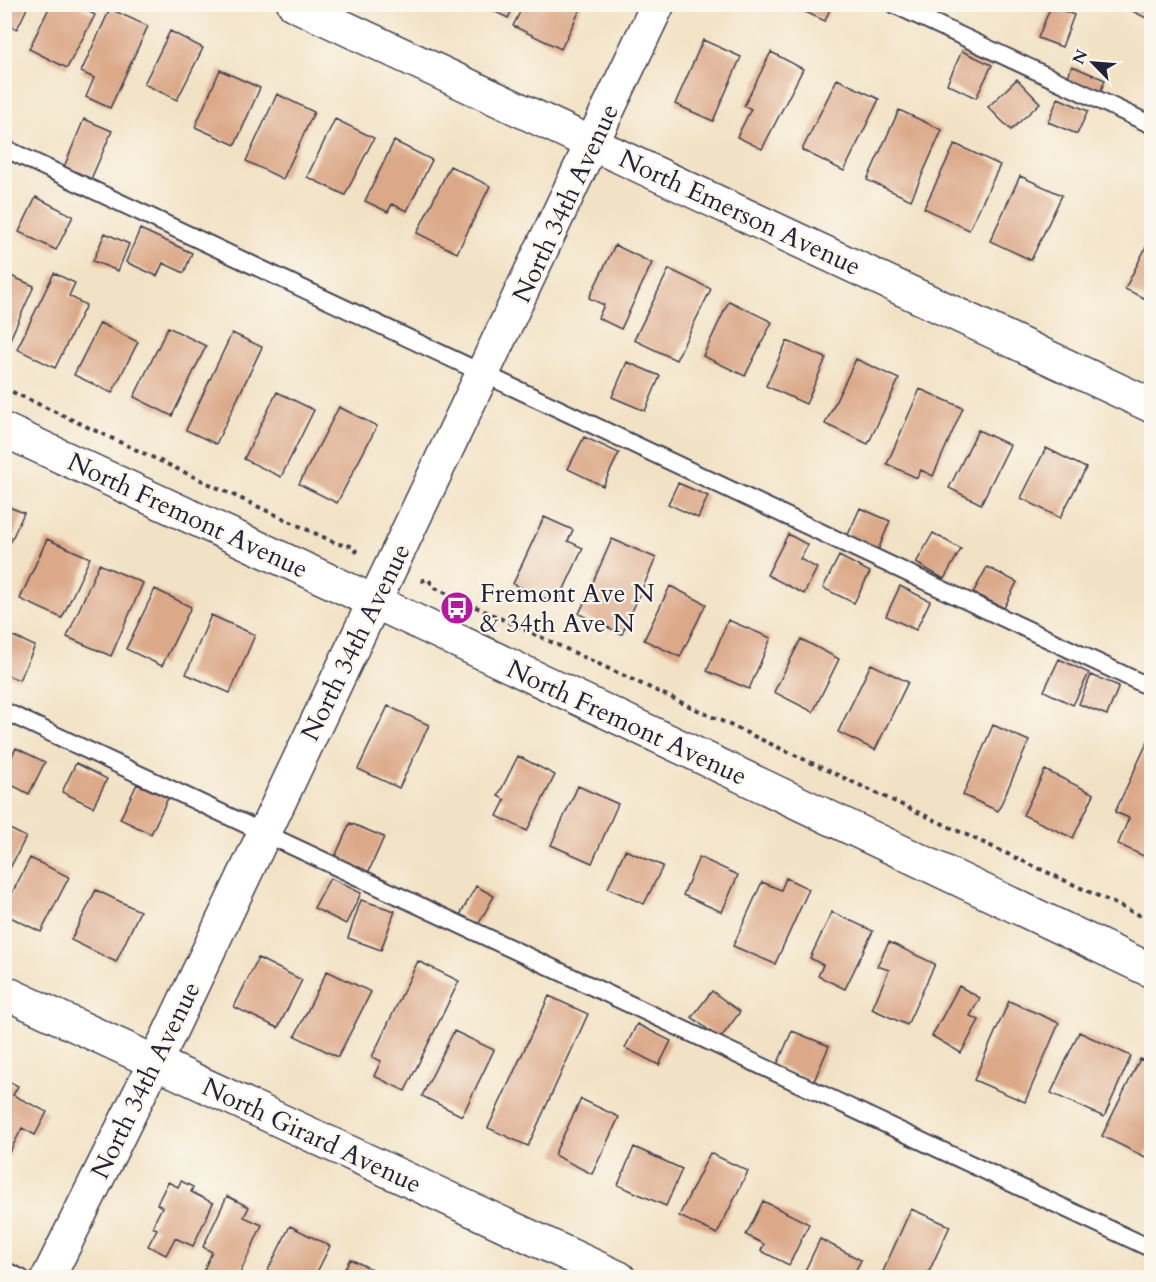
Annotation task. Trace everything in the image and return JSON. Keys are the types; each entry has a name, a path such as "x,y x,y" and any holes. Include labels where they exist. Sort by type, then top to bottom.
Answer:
{"street":[{"name":"North Emerson Avenue","path":"294,4 1152,406"},
{"name":"North 34th Avenue","path":"48,1278 155,1063 658,4"},
{"name":"North Fremont Avenue","path":"4,430 375,602 1152,971"},
{"name":"North Girard Avenue","path":"4,992 619,1278"}],"lane":[{"path":"893,4 1152,125"},
{"path":"4,148 1152,688"},
{"path":"4,711 1152,1249"},
{"path":"4,1270 21,1278"}],"path":[{"path":"4,388 338,544 352,546 359,556"},
{"path":"419,582 428,579 435,588 1152,921"}],"building":[{"path":"4,4 29,4 17,29 4,23"},
{"path":"51,4 75,4 95,15 67,68 29,49"},
{"path":"479,4 515,4 508,18"},
{"path":"524,4 583,4 561,49 513,26"},
{"path":"788,4 832,4 825,21"},
{"path":"1119,4 1152,4 1152,21"},
{"path":"1051,6 1074,15 1062,47 1038,38"},
{"path":"110,9 148,26 110,108 86,97 94,78 81,72"},
{"path":"170,31 203,48 177,100 144,84"},
{"path":"703,40 741,57 713,121 675,104"},
{"path":"962,51 992,65 976,98 947,84"},
{"path":"771,52 803,69 762,149 737,137 751,109 744,106"},
{"path":"1072,66 1105,80 1100,93 1067,79"},
{"path":"220,70 260,88 235,145 195,127"},
{"path":"837,79 879,99 844,171 802,150"},
{"path":"1017,79 1040,103 1011,130 988,107"},
{"path":"277,94 314,112 283,179 246,161"},
{"path":"1058,98 1088,111 1077,134 1048,122"},
{"path":"899,110 942,130 911,200 867,180"},
{"path":"84,119 112,131 91,179 64,167"},
{"path":"335,119 374,138 345,195 307,177"},
{"path":"394,141 432,160 407,211 392,204 388,212 365,201"},
{"path":"955,144 1000,165 969,230 924,208"},
{"path":"450,166 490,186 457,253 417,233"},
{"path":"1020,176 1062,195 1031,260 990,241"},
{"path":"36,197 73,216 56,250 19,232"},
{"path":"140,229 192,253 184,273 163,263 157,276 126,262"},
{"path":"105,233 129,244 118,271 93,261"},
{"path":"1152,235 1152,302 1125,289"},
{"path":"615,245 652,263 621,329 598,318 604,305 589,298"},
{"path":"669,269 711,289 676,360 634,340"},
{"path":"4,273 34,286 7,346 4,345"},
{"path":"54,273 75,283 69,296 86,305 55,368 17,349"},
{"path":"729,301 772,322 745,376 703,356"},
{"path":"100,323 138,342 112,393 74,375"},
{"path":"168,327 206,346 172,416 134,397"},
{"path":"232,333 262,347 216,444 186,430"},
{"path":"787,341 826,358 806,404 766,386"},
{"path":"856,359 899,379 868,444 825,424"},
{"path":"627,362 660,376 645,411 612,397"},
{"path":"920,389 963,408 933,476 921,470 917,478 887,464"},
{"path":"277,392 314,410 281,477 244,459"},
{"path":"339,407 377,426 337,503 299,484"},
{"path":"978,430 1010,445 981,504 949,488"},
{"path":"584,437 619,453 603,486 568,469"},
{"path":"1046,448 1086,468 1060,518 1021,498"},
{"path":"678,483 708,496 698,518 668,504"},
{"path":"4,505 24,513 4,556"},
{"path":"860,508 890,521 878,550 847,537"},
{"path":"544,517 573,530 568,541 583,548 557,604 513,584"},
{"path":"933,533 961,549 944,579 916,563"},
{"path":"788,534 808,545 800,559 817,568 804,594 767,575"},
{"path":"47,539 90,558 62,618 20,599"},
{"path":"612,539 656,558 622,634 579,614"},
{"path":"839,556 870,572 854,603 823,588"},
{"path":"99,564 143,583 111,656 67,637"},
{"path":"987,567 1017,582 1004,608 973,593"},
{"path":"670,586 706,604 680,657 644,640"},
{"path":"900,586 930,601 916,630 886,616"},
{"path":"155,589 191,607 162,666 126,649"},
{"path":"211,615 255,635 230,693 186,674"},
{"path":"728,620 771,638 749,689 707,671"},
{"path":"4,632 35,646 19,680 4,674"},
{"path":"801,639 839,659 813,712 774,692"},
{"path":"1059,659 1089,673 1073,705 1044,691"},
{"path":"871,664 908,682 875,750 838,732"},
{"path":"1091,675 1119,686 1107,715 1079,704"},
{"path":"388,706 429,725 399,788 358,769"},
{"path":"993,725 1029,741 998,811 963,795"},
{"path":"1152,732 1152,860 1118,844 1129,818 1115,812"},
{"path":"16,748 45,762 29,794 4,781 4,771"},
{"path":"518,756 555,775 527,831 497,816 505,800 498,796"},
{"path":"76,763 107,779 93,807 62,792"},
{"path":"1045,770 1094,794 1073,838 1023,815"},
{"path":"137,784 168,798 151,834 120,819"},
{"path":"578,786 618,804 592,863 551,845"},
{"path":"350,823 384,837 368,873 334,859"},
{"path":"4,826 26,837 4,880"},
{"path":"625,850 663,866 644,904 608,888"},
{"path":"699,857 738,875 722,912 683,895"},
{"path":"30,858 69,877 41,932 4,914 4,909"},
{"path":"330,878 361,893 346,924 314,908"},
{"path":"786,878 809,889 775,964 733,946 762,882 781,890"},
{"path":"476,886 494,896 478,925 460,915"},
{"path":"96,890 140,911 116,962 71,940"},
{"path":"361,900 395,911 381,950 348,938"},
{"path":"832,912 873,931 845,989 818,976 823,965 810,958"},
{"path":"889,942 935,964 907,1025 872,1009 889,970 877,966"},
{"path":"258,958 302,980 278,1028 234,1007"},
{"path":"418,961 459,981 405,1091 374,1076 381,1061 372,1057"},
{"path":"327,971 371,992 338,1057 295,1036"},
{"path":"959,986 980,998 970,1016 979,1020 961,1053 932,1036"},
{"path":"712,991 740,1012 720,1039 692,1017"},
{"path":"549,996 588,1014 528,1146 488,1128"},
{"path":"1009,1001 1059,1023 1025,1102 974,1080"},
{"path":"637,1024 671,1041 659,1065 625,1048"},
{"path":"454,1031 494,1050 462,1116 422,1096"},
{"path":"792,1031 829,1046 814,1081 777,1065"},
{"path":"1079,1032 1131,1056 1104,1117 1051,1093"},
{"path":"1140,1059 1152,1065 1152,1143 1145,1157 1102,1136"},
{"path":"4,1079 18,1086 13,1095 47,1112 35,1135 22,1128 4,1163"},
{"path":"581,1099 619,1117 592,1174 554,1155"},
{"path":"634,1147 682,1169 666,1206 618,1185"},
{"path":"710,1153 748,1171 717,1234 679,1216"},
{"path":"181,1181 193,1187 191,1192 213,1203 193,1246 175,1238 166,1255 148,1246 157,1229 152,1227 162,1207 157,1204 168,1182 178,1187"},
{"path":"227,1196 249,1207 244,1217 262,1225 238,1278 215,1278 203,1272 212,1252 203,1247"},
{"path":"763,1201 809,1224 789,1265 761,1251 764,1244 746,1235"},
{"path":"911,1209 950,1226 926,1278 880,1278"},
{"path":"290,1226 330,1246 314,1278 264,1278"},
{"path":"820,1239 861,1260 852,1278 809,1278 803,1275"},
{"path":"350,1259 384,1275 383,1278 340,1278"}],"place":[{"name":"Fremont Ave N & 34th Ave N","path":"457,608"}]}
